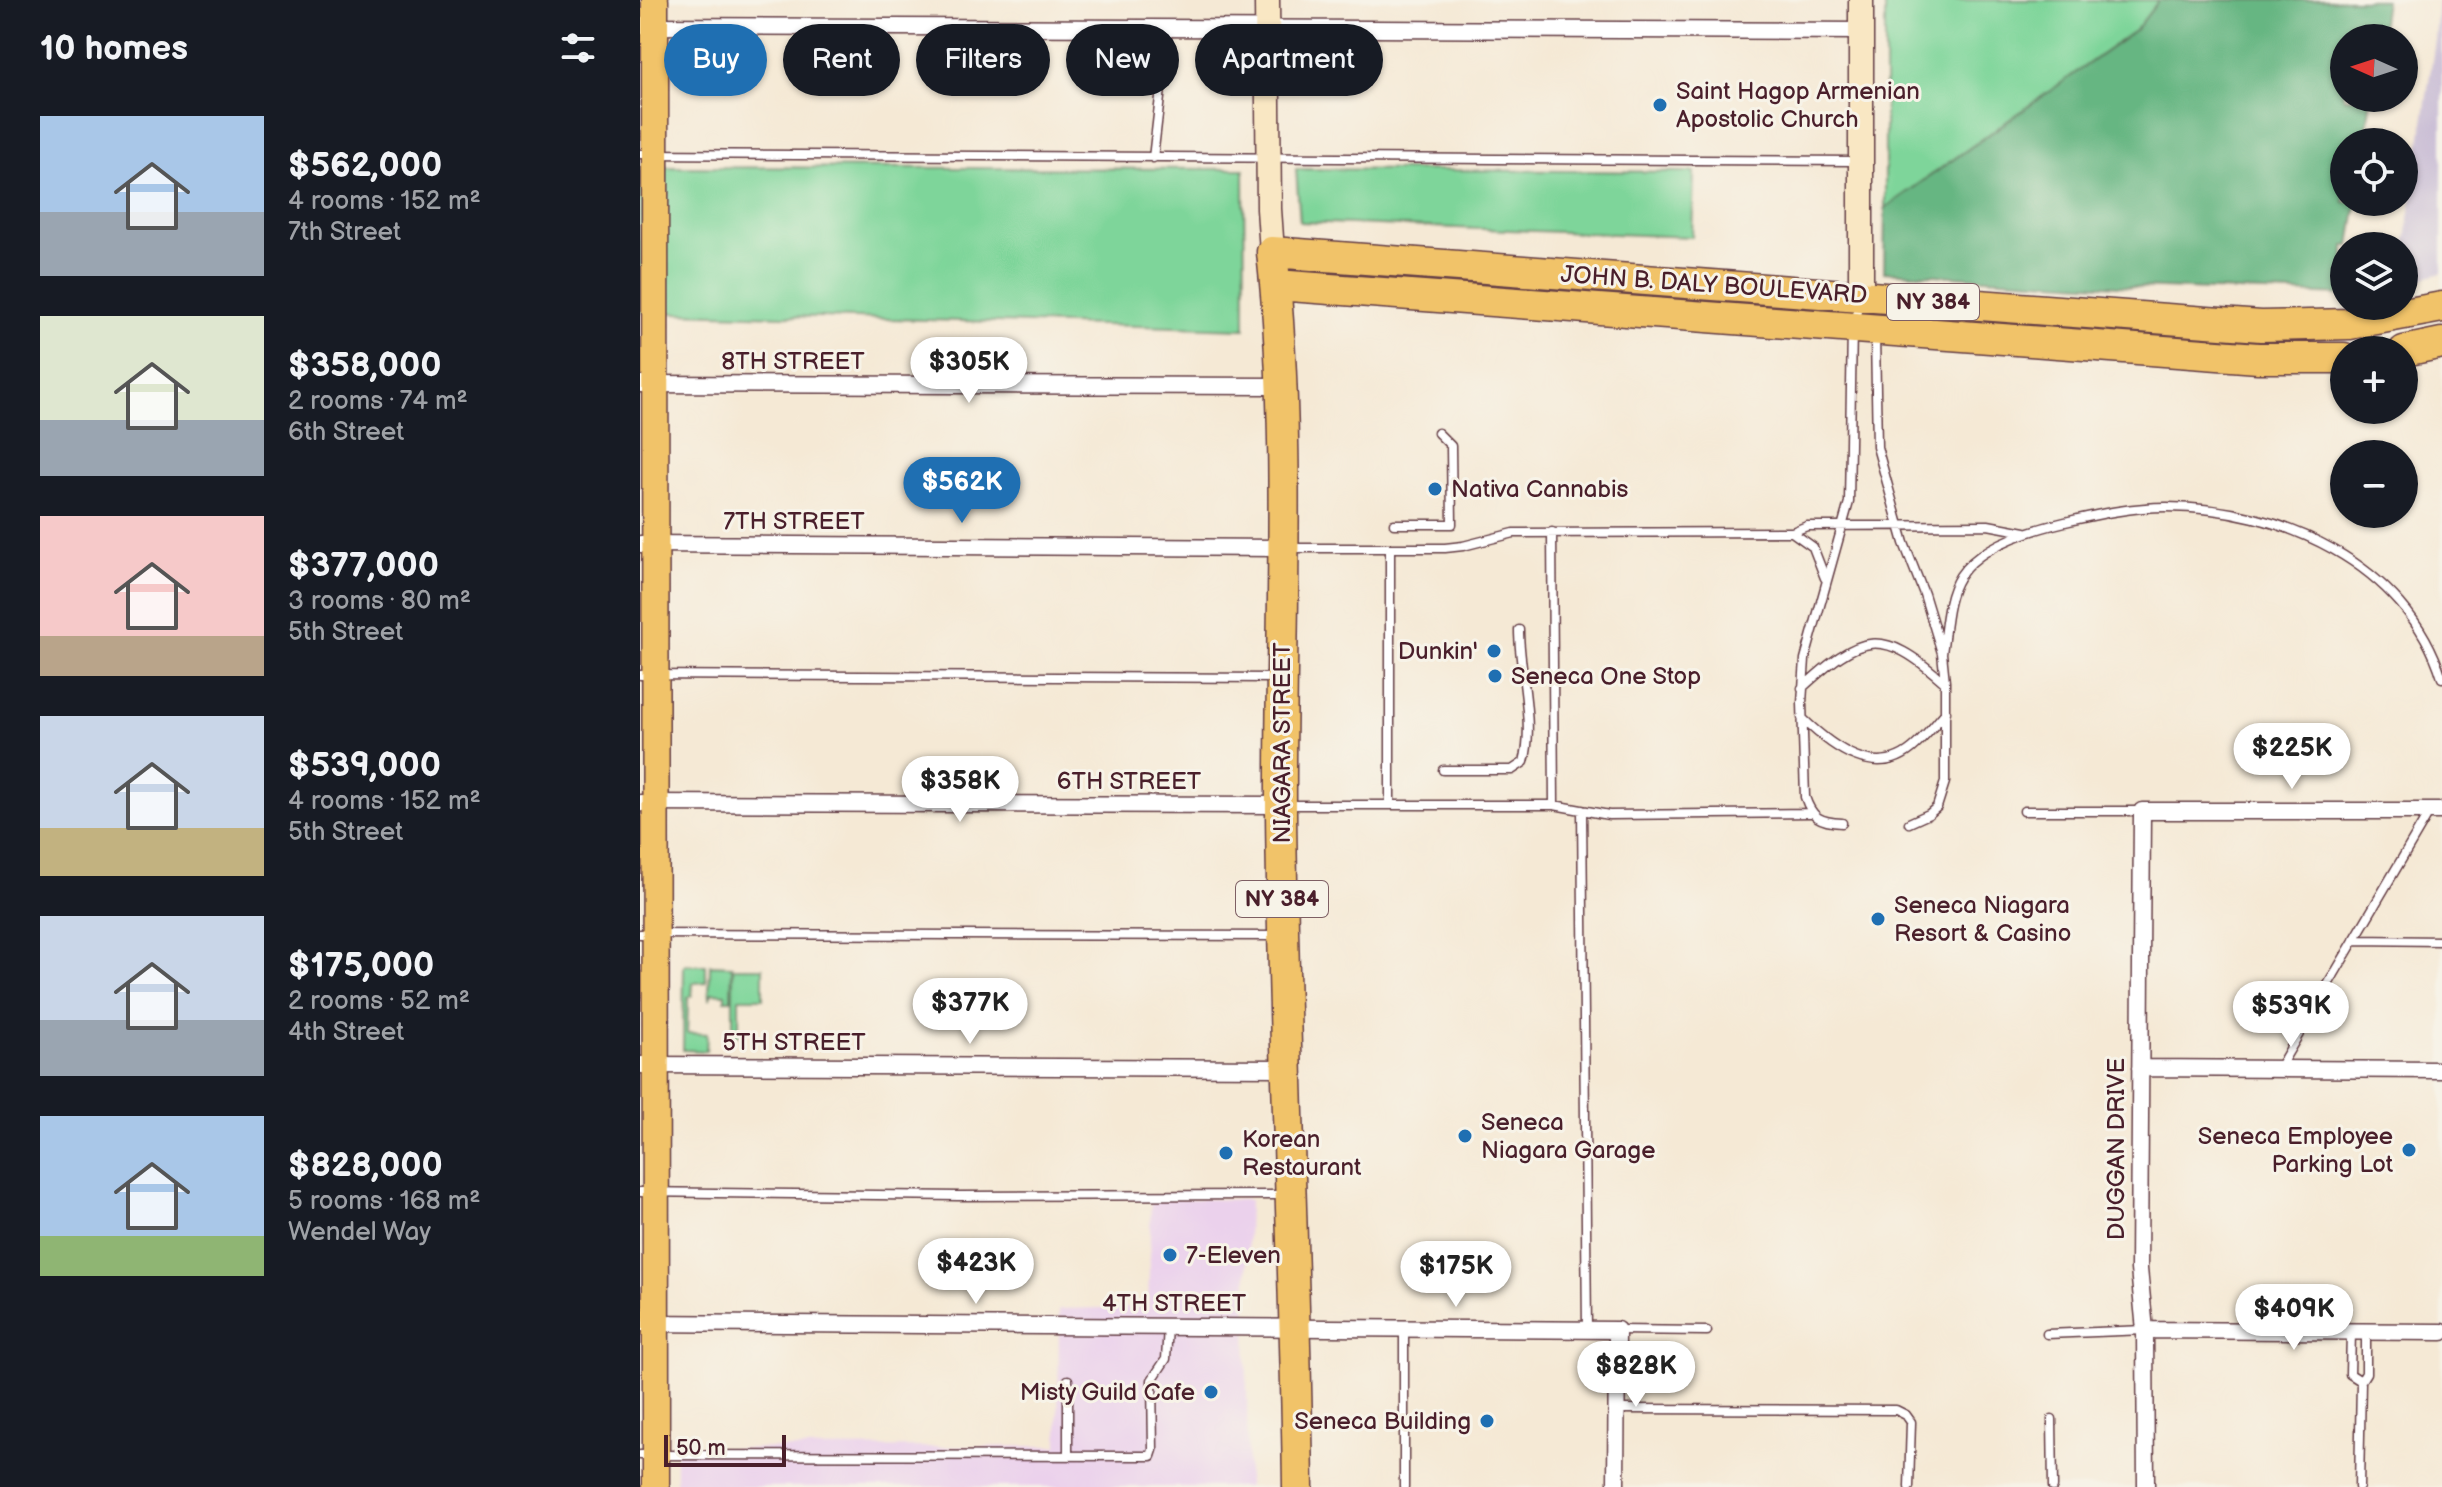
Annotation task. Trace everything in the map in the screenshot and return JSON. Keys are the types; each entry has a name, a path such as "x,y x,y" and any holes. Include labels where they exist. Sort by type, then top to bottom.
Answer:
{"highway":[{"name":"NIAGARA STREET","path":"1272,252 1283,386 1282,936 1296,1328 1298,1487"},
{"name":"JOHN B. DALY BOULEVARD","path":"1272,252 2258,358 2330,358"},
{"name":"JOHN B. DALY BOULEVARD","path":"1276,285 1865,316 2290,327 2350,324 2442,307"},
{"path":"2418,348 2442,343"}],"main road":[{"path":"650,17 648,1455 656,1487"}],"street":[{"name":"NIAGARA STREET","path":"1267,0 1267,24"},
{"path":"1861,0 1865,316"},
{"path":"650,17 1066,26"},
{"path":"1383,29 1861,31"},
{"name":"NIAGARA STREET","path":"1268,96 1272,252"},
{"name":"8TH STREET","path":"648,384 1283,386"},
{"name":"7TH STREET","path":"648,544 1283,548"},
{"name":"6TH STREET","path":"648,803 1281,805"},
{"path":"2142,811 2436,811"},
{"name":"DUGGAN DRIVE","path":"2142,811 2139,1269 2145,1330 2146,1487"},
{"name":"5TH STREET","path":"648,1065 1285,1068"},
{"path":"2140,1068 2442,1070"},
{"name":"4TH STREET","path":"648,1323 1617,1330"},
{"path":"1616,1487 1617,1330"},
{"path":"2145,1330 2442,1332"}],"lane":[{"path":"1153,158 1160,96"},
{"path":"648,154 1861,161"},
{"path":"1865,316 1877,447 1899,525 1942,653 1945,682 1945,782 1942,797 1929,814 1909,823"},
{"path":"1842,823 1818,819 1810,813 1805,797 1802,688 1805,659 1849,502 1865,316"},
{"path":"1394,524 1452,524 1451,446 1438,433"},
{"path":"1942,653 1951,596 1958,579 1981,556 2025,532 2109,512 2165,507 2242,515 2286,529 2352,561 2388,589 2420,626 2442,678"},
{"path":"1283,548 1463,546 1514,533 1792,532 1807,526 1845,525 1988,525 2025,532"},
{"path":"1552,532 1554,805"},
{"path":"1792,532 1813,547 1826,579"},
{"path":"1390,548 1390,805"},
{"path":"1443,770 1512,770 1524,762 1526,682 1519,658 1519,630"},
{"path":"1802,688 1837,657 1862,644 1902,649 1945,682"},
{"path":"648,675 1282,678"},
{"path":"1802,718 1821,736 1851,756 1867,761 1884,761 1900,757 1915,747 1946,712"},
{"path":"1281,805 1554,805 1609,815 1810,813"},
{"path":"1582,810 1587,1330"},
{"path":"2024,811 2142,811"},
{"path":"2278,1069 2354,940 2436,811"},
{"path":"648,934 1282,936"},
{"path":"2354,940 2442,941"},
{"path":"648,1192 959,1196 1289,1195"},
{"path":"648,1455 1151,1456 1152,1380 1166,1359 1168,1327"},
{"path":"1404,1329 1404,1487"},
{"name":"4TH STREET","path":"1617,1330 1707,1331"},
{"path":"2047,1334 2145,1330"},
{"path":"2358,1332 2350,1374 2361,1381"},
{"path":"2358,1332 2366,1373 2361,1381 2359,1487"},
{"path":"1068,1380 1068,1454"},
{"path":"1616,1409 1896,1410 1911,1422 1909,1487"},
{"path":"2052,1419 2053,1487"}],"shaded area":[{"path":"2438,0 2442,0 2442,273 2418,280 2418,232 2407,232 2409,216 2418,216 2418,157"},
{"path":"1151,1198 1249,1200 1246,1310 1248,1487 676,1487 676,1449 1058,1446 1059,1309 1148,1307"}],"green space":[{"path":"1885,0 2159,0 2136,30 1885,208"},
{"path":"2159,0 2385,0 2382,24 2330,24 2330,112 2369,112 2367,128 2330,128 2330,216 2355,216 2352,232 2330,232 2330,294 1884,272 1885,208 2136,30"},
{"path":"640,167 1244,169 1245,329 640,312"},
{"path":"1296,169 1694,172 1692,237 1300,222"},
{"path":"684,965 706,965 706,982 693,983 692,996 688,997 687,1033 707,1034 706,1051 683,1050"},
{"path":"710,965 732,966 731,1000 725,1000 725,994 712,993 709,1000"},
{"path":"733,968 763,968 763,998 739,998 739,1035 733,1035"}],"place":[{"name":"Saint Hagop Armenian Apostolic Church","path":"1660,105"},
{"name":"Nativa Cannabis","path":"1435,489"},
{"name":"Dunkin'","path":"1494,651"},
{"name":"Seneca One Stop","path":"1495,676"},
{"name":"Seneca Niagara Resort & Casino","path":"1878,919"},
{"name":"Seneca Niagara Garage","path":"1465,1136"},
{"name":"Seneca Employee Parking Lot","path":"2409,1150"},
{"name":"Korean Restaurant","path":"1226,1153"},
{"name":"7-Eleven","path":"1170,1255"},
{"name":"Misty Guild Cafe","path":"1211,1392"},
{"name":"Seneca Building","path":"1487,1421"}]}
